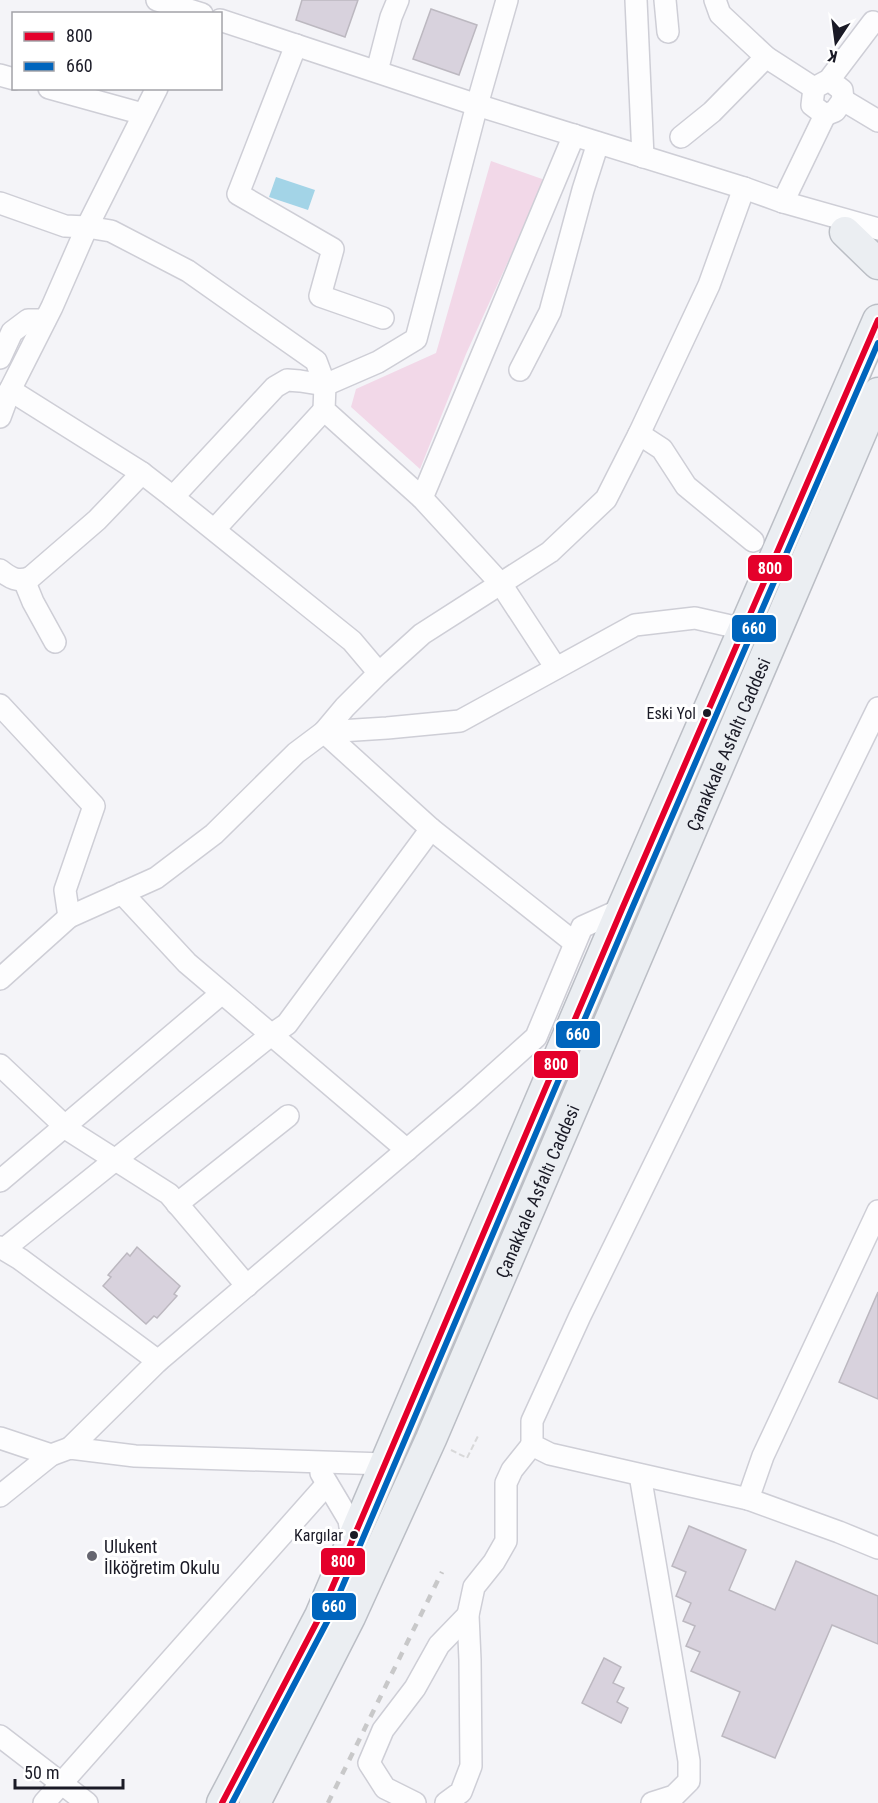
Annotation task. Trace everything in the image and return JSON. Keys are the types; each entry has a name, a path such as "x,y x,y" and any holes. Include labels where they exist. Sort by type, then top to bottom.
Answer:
{"highway":[{"path":"845,232 878,264"},
{"path":"222,1803 320,1616 622,909 878,320"},
{"name":"Çanakkale Asfaltı Caddesi","path":"259,1796 350,1617 431,1439 878,393"}],"street":[{"path":"157,0 194,9"},
{"path":"377,72 391,17 398,0"},
{"path":"173,496 275,387 288,380 325,385 378,362 417,339 477,105 507,0"},
{"path":"636,0 643,157"},
{"path":"665,0 668,32"},
{"path":"715,0 720,14 766,57 821,84 842,90 843,100 836,111 825,115 783,202"},
{"path":"222,21 477,105 783,202 878,229"},
{"path":"825,115 812,105 821,84 873,22"},
{"path":"296,45 238,194 333,249 320,296 383,318"},
{"path":"681,137 712,112 766,57"},
{"path":"56,90 143,114"},
{"path":"0,417 10,390 87,227 156,90"},
{"path":"843,100 878,121"},
{"path":"422,498 574,135"},
{"path":"520,370 550,312 598,143"},
{"path":"0,978 69,917 156,878 214,834 296,753 324,732 379,673 422,634 550,552 606,499 709,285 744,188"},
{"path":"783,202 878,251"},
{"path":"0,203 65,226 111,231 188,271 316,361 325,385 324,410 215,529"},
{"path":"0,358 12,332 28,320 45,320"},
{"path":"10,390 142,473 173,496 352,640 379,673"},
{"path":"324,410 422,498 501,584 556,668"},
{"path":"639,434 663,449 686,486 753,542"},
{"path":"0,570 11,579 24,580 45,566 97,520 142,473"},
{"path":"24,580 33,603 55,642"},
{"path":"324,732 459,721 635,625 695,618 744,629"},
{"path":"0,705 94,806 65,890 69,917"},
{"path":"446,1803 461,1792 471,1766 468,1615 474,1587 494,1562 506,1541 506,1483 512,1470 532,1445 532,1421 580,1316 871,740 878,708"},
{"path":"324,732 431,829 575,943"},
{"path":"158,1361 2,1248 117,1161 287,1024 431,829"},
{"path":"122,893 187,963 407,1150"},
{"path":"0,1496 60,1451 158,1361 468,1098 536,1037 582,927 622,909"},
{"path":"0,1181 222,993"},
{"path":"0,1065 65,1126 169,1194 247,1286"},
{"path":"177,1203 288,1116"},
{"path":"748,1499 763,1456 878,1211"},
{"path":"0,1438 4,1441 60,1451 135,1456 385,1464"},
{"path":"532,1445 550,1454 748,1499 878,1548"},
{"path":"314,1462 349,1520 352,1540"},
{"path":"640,1475 689,1761 689,1781 674,1796 652,1803"},
{"path":"44,1803 327,1484"},
{"path":"415,1803 385,1788 369,1763 383,1730 415,1688 439,1645 468,1615"},
{"path":"0,1736 87,1803"}],"path":[{"path":"448,1449 467,1458 479,1434"}],"shaded area":[{"path":"491,161 545,180 466,354 420,469 351,407 356,389 436,353"}],"water":[{"path":"276,177 315,190 308,210 269,197"}],"building":[{"path":"302,0 358,0 345,37 296,20"},
{"path":"431,9 477,25 459,75 413,59"},
{"path":"137,1247 180,1286 174,1294 177,1296 157,1318 154,1316 146,1324 103,1286 111,1277 108,1275 127,1253 130,1256"},
{"path":"878,1292 878,1399 839,1382"},
{"path":"689,1526 746,1550 729,1590 775,1610 796,1561 878,1596 878,1644 832,1625 775,1758 722,1736 740,1692 691,1671 700,1652 686,1646 695,1626 683,1621 691,1603 676,1596 686,1572 672,1566"},
{"path":"604,1658 621,1667 613,1683 624,1688 617,1702 628,1708 621,1723 582,1703"}],"railway":[{"path":"328,1803 442,1572"}],"transit line":[{"name":"800","path":"222,1803 320,1616 622,909 878,320"},
{"name":"660","path":"232,1803 328,1620 630,913 878,343"}],"place":[{"name":"Eski Yol","path":"707,713"},
{"name":"Kargılar","path":"354,1535"},
{"name":"Ulukent İlköğretim Okulu","path":"92,1556"}]}
